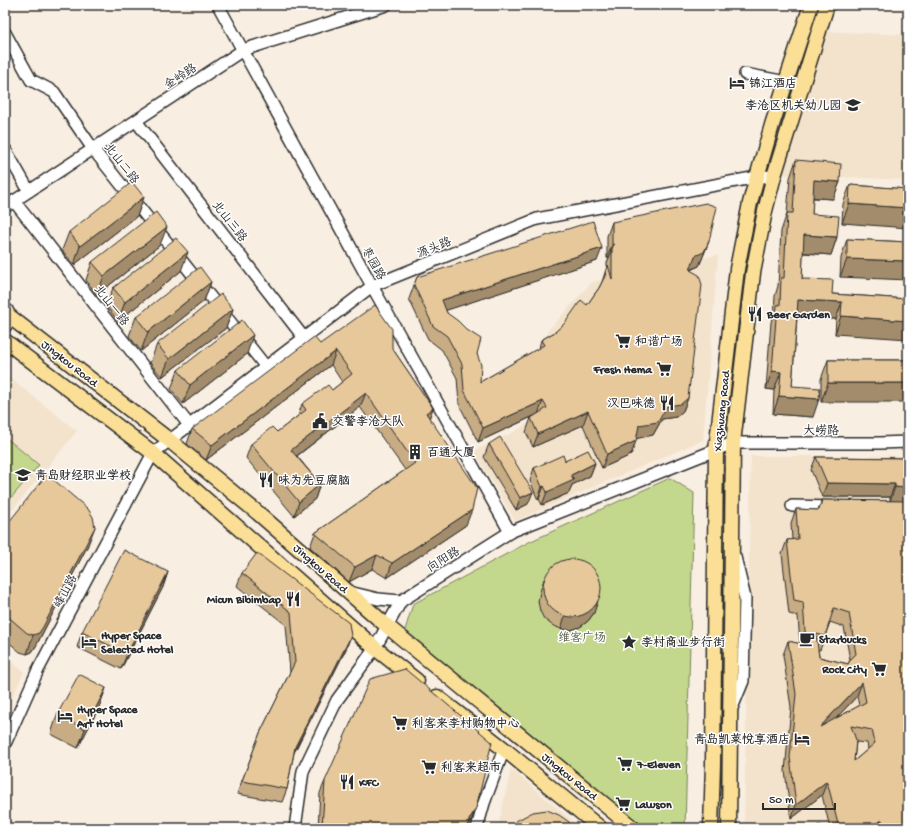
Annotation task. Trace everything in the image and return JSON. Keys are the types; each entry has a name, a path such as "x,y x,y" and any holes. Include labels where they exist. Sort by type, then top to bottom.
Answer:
{"main road":[{"name":"Xiazhuang Road","path":"710,826 713,764 716,450 737,269 750,203 757,177 811,5"},
{"name":"Xiazhuang Road","path":"729,828 733,443 753,273 765,211 774,176 827,5"},
{"name":"Jingkou Road","path":"6,316 169,440 258,513 387,626 633,828"},
{"name":"Jingkou Road","path":"5,341 153,453 375,648 504,749 600,828"}],"street":[{"name":"枣园路","path":"218,5 372,286 510,532"},
{"name":"金岭路","path":"9,204 243,50 386,5"},
{"name":"北山二路","path":"5,33 31,80 54,92 93,148 266,367"},
{"path":"745,74 802,85"},
{"name":"北山三路","path":"136,121 304,338"},
{"path":"5,149 29,191"},
{"name":"源头路","path":"153,453 372,286 537,219 757,177 774,176"},
{"name":"北山一路","path":"9,204 189,425"},
{"name":"大崂路","path":"733,443 908,442"},
{"name":"向阳路","path":"294,828 303,771 337,700 375,648 401,601 510,532 733,443"},
{"name":"峰山路","path":"5,744 38,670 153,453"},
{"path":"792,506 846,507"},
{"path":"348,592 378,599 401,601"},
{"path":"477,828 484,803 504,749"}],"shaded area":[{"name":"李沧区机关幼儿园","path":"822,31 908,35 908,180 776,174"},
{"path":"718,255 703,440 515,521 474,451 514,432 574,392 547,332 592,282"},
{"name":"青岛财经职业学校","path":"5,374 77,431 5,519"},
{"path":"751,456 908,456 908,828 744,828"},
{"path":"5,656 24,672 5,713"},
{"path":"511,769 581,828 498,828"}],"green space":[{"path":"5,437 39,465 5,505"},
{"name":"维客广场","path":"670,478 694,493 685,828 639,828 405,630 413,604 529,542"}],"building":[{"path":"796,160 841,164 840,182 814,180 812,214 839,216 837,237 804,235 802,279 833,280 832,294 908,299 908,321 841,316 842,302 798,300 792,386 820,388 819,399 779,396 781,372 772,371 777,305 780,305 781,278 784,278 787,213 793,213"},
{"path":"132,182 144,197 80,246 69,232"},
{"path":"850,185 908,189 908,208 849,204"},
{"name":"和谐广场","path":"706,203 717,207 709,241 704,252 695,256 690,270 699,275 702,285 688,398 681,404 667,406 658,422 639,425 636,441 607,454 588,411 538,434 531,418 547,408 543,401 483,428 464,390 462,364 447,336 433,326 414,285 417,277 593,221 602,248 442,300 447,313 467,330 481,339 477,354 481,365 480,382 544,345 541,340 555,332 565,323 581,300 587,305 599,288 605,276 608,265 612,279 612,249 614,244 612,245 612,222"},
{"path":"156,212 167,227 104,276 92,262"},
{"path":"176,238 188,252 125,302 113,288"},
{"path":"847,239 908,242 908,261 847,259"},
{"path":"200,267 211,282 148,332 136,317"},
{"path":"221,294 233,309 169,359 157,344"},
{"path":"375,305 392,329 392,348 433,408 426,413 477,488 472,510 392,563 377,555 355,567 315,533 415,463 366,393 291,450 320,484 299,502 251,444 272,427 277,432 306,410 302,404 328,385 332,390 352,374 336,351 212,445 192,429 314,337 320,344"},
{"path":"242,320 253,335 190,385 178,370"},
{"path":"828,360 908,360 908,383 828,383"},
{"path":"500,437 533,492 520,498 489,444"},
{"path":"588,450 595,463 571,475 574,480 547,492 544,486 542,487 534,468 563,455 565,461"},
{"path":"816,457 908,458 908,488 895,487 895,484 827,483"},
{"path":"47,474 88,509 93,517 95,527 43,627 39,633 33,635 27,633 5,614 5,527"},
{"name":"Rock City","path":"822,500 908,501 908,828 883,828 882,820 868,828 839,828 827,781 796,805 790,757 796,694 788,641 806,645 803,602 794,600 787,540 798,539 796,509 819,510","holes":["834,608 849,613 856,654 848,664 819,657 816,634 825,636","862,682 866,702 820,727","851,726 872,730 875,743 854,761 856,740"]},
{"path":"124,550 168,572 127,654 82,632"},
{"path":"257,553 349,623 351,636 295,747 287,789 242,781 260,733 295,662 291,612 242,573"},
{"path":"572,559 583,561 596,572 599,577 601,588 599,599 588,612 583,615 572,617 561,615 548,604 545,599 543,588 545,577 556,564 561,561"},
{"name":"利客来李村购物中心","path":"405,669 492,742 476,808 469,820 468,828 322,828 325,781 370,679"},
{"path":"79,674 106,688 85,729 57,715"},
{"path":"547,810 559,815 569,822 572,828 510,828 516,821 533,812"},
{"path":"820,825 824,828 812,828"}],"place":[{"name":"锦江酒店","path":"737,83"},
{"name":"李沧区机关幼儿园","path":"853,105"},
{"name":"Beer Garden","path":"755,314"},
{"name":"和谐广场","path":"623,341"},
{"name":"Fresh Hema","path":"664,369"},
{"name":"汉巴味德","path":"667,403"},
{"name":"交警李沧大队","path":"320,421"},
{"name":"百通大厦","path":"415,452"},
{"name":"青岛财经职业学校","path":"23,475"},
{"name":"味为先豆腐脑","path":"266,480"},
{"name":"Micun Bibimbap","path":"293,599"},
{"name":"Starbucks","path":"807,639"},
{"name":"Hyper Space Selected Hotel","path":"89,642"},
{"name":"李村商业步行街","path":"629,642"},
{"name":"Rock City","path":"879,669"},
{"name":"Hyper Space Art Hotel","path":"65,716"},
{"name":"利客来李村购物中心","path":"400,723"},
{"name":"青岛凯莱悦享酒店","path":"802,739"},
{"name":"7-Eleven","path":"625,764"},
{"name":"利客来超市","path":"429,767"},
{"name":"KFC","path":"347,782"},
{"name":"Lawson","path":"623,804"}]}
